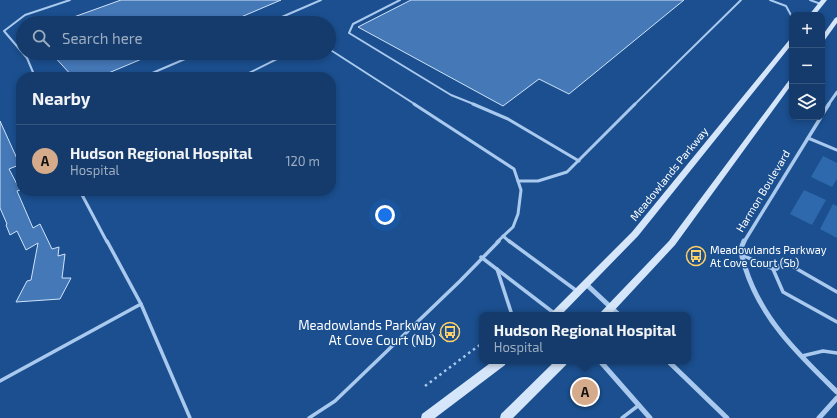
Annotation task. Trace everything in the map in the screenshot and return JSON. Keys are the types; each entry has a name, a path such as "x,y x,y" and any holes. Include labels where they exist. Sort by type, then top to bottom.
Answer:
{"main road":[{"path":"815,12 823,2"},
{"path":"825,36 837,19"},
{"name":"Meadowlands Parkway","path":"558,312 635,234 660,206 789,44"},
{"path":"607,312 672,243 789,84"},
{"path":"426,418 497,364"},
{"path":"505,418 559,364"}],"street":[{"name":"Harmon Boulevard","path":"825,110 837,92"},
{"name":"Harmon Boulevard","path":"742,255 741,250 748,233 819,120"},
{"path":"742,255 755,298 783,339 837,392"},
{"path":"586,284 616,312"},
{"path":"603,364 650,418"},
{"path":"671,364 727,418"},
{"path":"819,418 837,398"}],"lane":[{"path":"24,16 70,0"},
{"path":"284,16 321,0"},
{"path":"400,0 353,24 349,33 353,37 452,95 508,119 579,161"},
{"path":"518,181 538,181 567,172 741,0"},
{"path":"770,0 786,6 789,12"},
{"path":"810,0 823,2"},
{"path":"16,22 4,31 16,45"},
{"path":"309,418 335,401 460,281 481,257 512,227 518,214 521,190 514,169 336,54"},
{"path":"28,60 33,72"},
{"path":"155,72 183,60"},
{"path":"251,72 275,60"},
{"path":"808,138 837,150"},
{"path":"83,196 141,304 190,418"},
{"path":"503,236 578,292"},
{"path":"742,255 773,270 783,292 837,322"},
{"path":"481,257 551,312"},
{"path":"773,270 777,269 783,262 837,292"},
{"path":"497,269 511,312"},
{"path":"0,381 141,304"},
{"path":"801,356 823,351 837,353"},
{"path":"622,418 639,404"}],"path":[{"path":"426,386 479,346"}],"shaded area":[{"path":"823,156 837,163 837,179 832,187 811,177"},
{"path":"804,190 826,200 812,225 790,214"},
{"path":"833,204 837,206 837,238 820,229"}],"building":[{"path":"121,0 281,0 243,16 77,16"},
{"path":"411,0 684,0 569,94 539,79 503,106 358,27"},
{"path":"57,60 139,60 111,72 68,72"},
{"path":"0,121 16,156 16,166 9,169 16,182 16,196 19,196 33,228 40,224 52,249 59,247 58,256 65,254 62,278 71,278 60,299 16,302 27,281 31,280 38,243 26,250 17,231 10,235 0,208"},
{"path":"451,323 460,329 448,342 439,335"}],"place":[{"name":"Meadowlands Parkway At Cove Court (Sb)","path":"696,256"},
{"name":"Meadowlands Parkway At Cove Court (Nb)","path":"450,332"},
{"name":"Hudson Regional Hospital","path":"585,392"}]}
